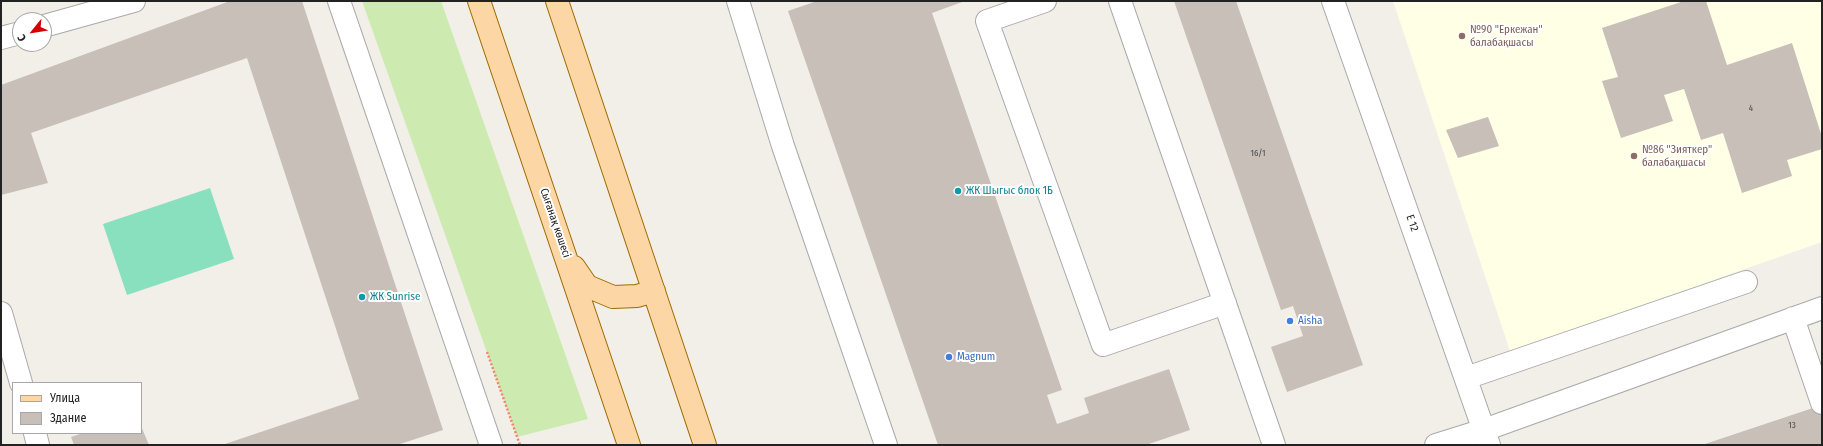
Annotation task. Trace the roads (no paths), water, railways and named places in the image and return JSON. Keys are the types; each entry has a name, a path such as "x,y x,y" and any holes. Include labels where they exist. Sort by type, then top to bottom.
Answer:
{"main road":[{"name":"Сығанақ көшесі","path":"479,1 567,257 629,445"},
{"path":"557,1 705,445"},
{"path":"567,257 587,286 613,297 637,296 654,291"}],"street":[{"path":"52,24 134,1"},
{"path":"339,1 491,445"},
{"path":"738,1 783,146 886,445"},
{"path":"1045,1 987,21 1103,345 1225,302"},
{"path":"1120,1 1274,445"},
{"name":"E 12","path":"1333,1 1486,437"},
{"path":"1,38 12,35"},
{"path":"1466,378 1746,282"},
{"path":"1436,445 1486,437 1822,308"},
{"path":"1,313 21,382"},
{"path":"1793,318 1822,403"},
{"path":"35,434 38,445"}],"place":[{"name":"№90 \"Еркежан\" балабақшасы","path":"1462,36"},
{"name":"№86 \"Зияткер\" балабақшасы","path":"1634,156"},
{"name":"ЖК Шыгыс блок 1Б","path":"958,191"},
{"name":"ЖК Sunrise","path":"362,297"},
{"name":"Aisha","path":"1290,321"},
{"name":"Magnum","path":"949,357"}]}
